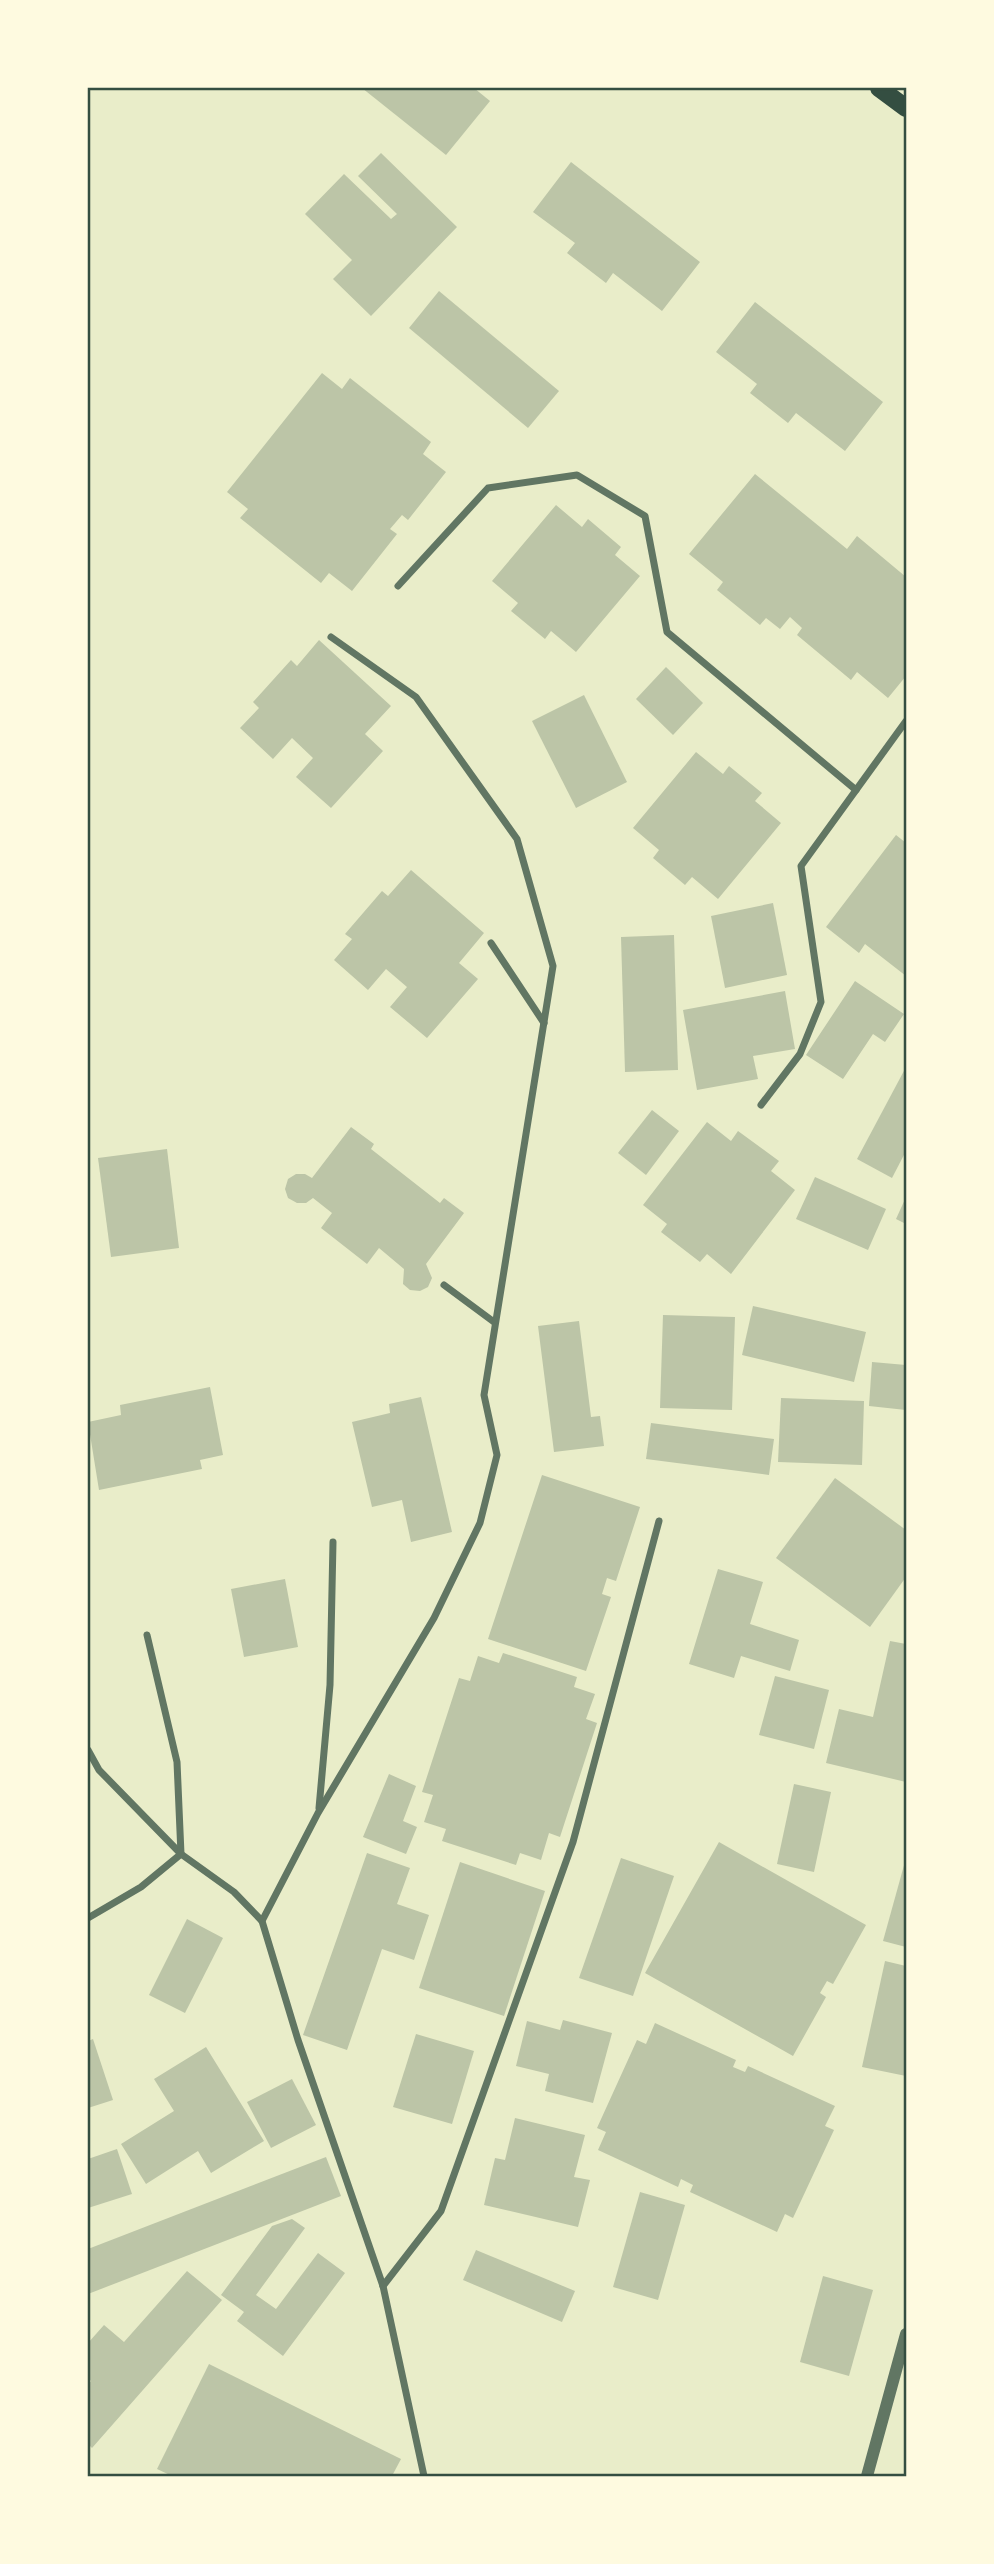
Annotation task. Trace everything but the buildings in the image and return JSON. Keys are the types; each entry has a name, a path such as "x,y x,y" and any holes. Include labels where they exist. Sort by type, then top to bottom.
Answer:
{"main road":[{"path":"878,88 906,108"}],"street":[{"path":"398,586 488,488 577,475 645,516 667,632 856,790"},
{"path":"262,1921 318,1813 434,1618 480,1524 497,1455 484,1395 553,967 517,839 415,697 331,636"},
{"path":"761,1105 800,1054 821,1002 801,866 906,721"},
{"path":"491,943 544,1023"},
{"path":"444,1284 494,1322"},
{"path":"383,2286 441,2211 573,1842 659,1521"},
{"path":"318,1813 330,1685 332,1542"},
{"path":"147,1635 177,1762 181,1854"},
{"path":"88,1751 99,1770 181,1854 234,1892 262,1921 298,2040 383,2286 424,2476"},
{"path":"88,1918 141,1887 181,1854"},
{"path":"867,2476 906,2334"}]}
